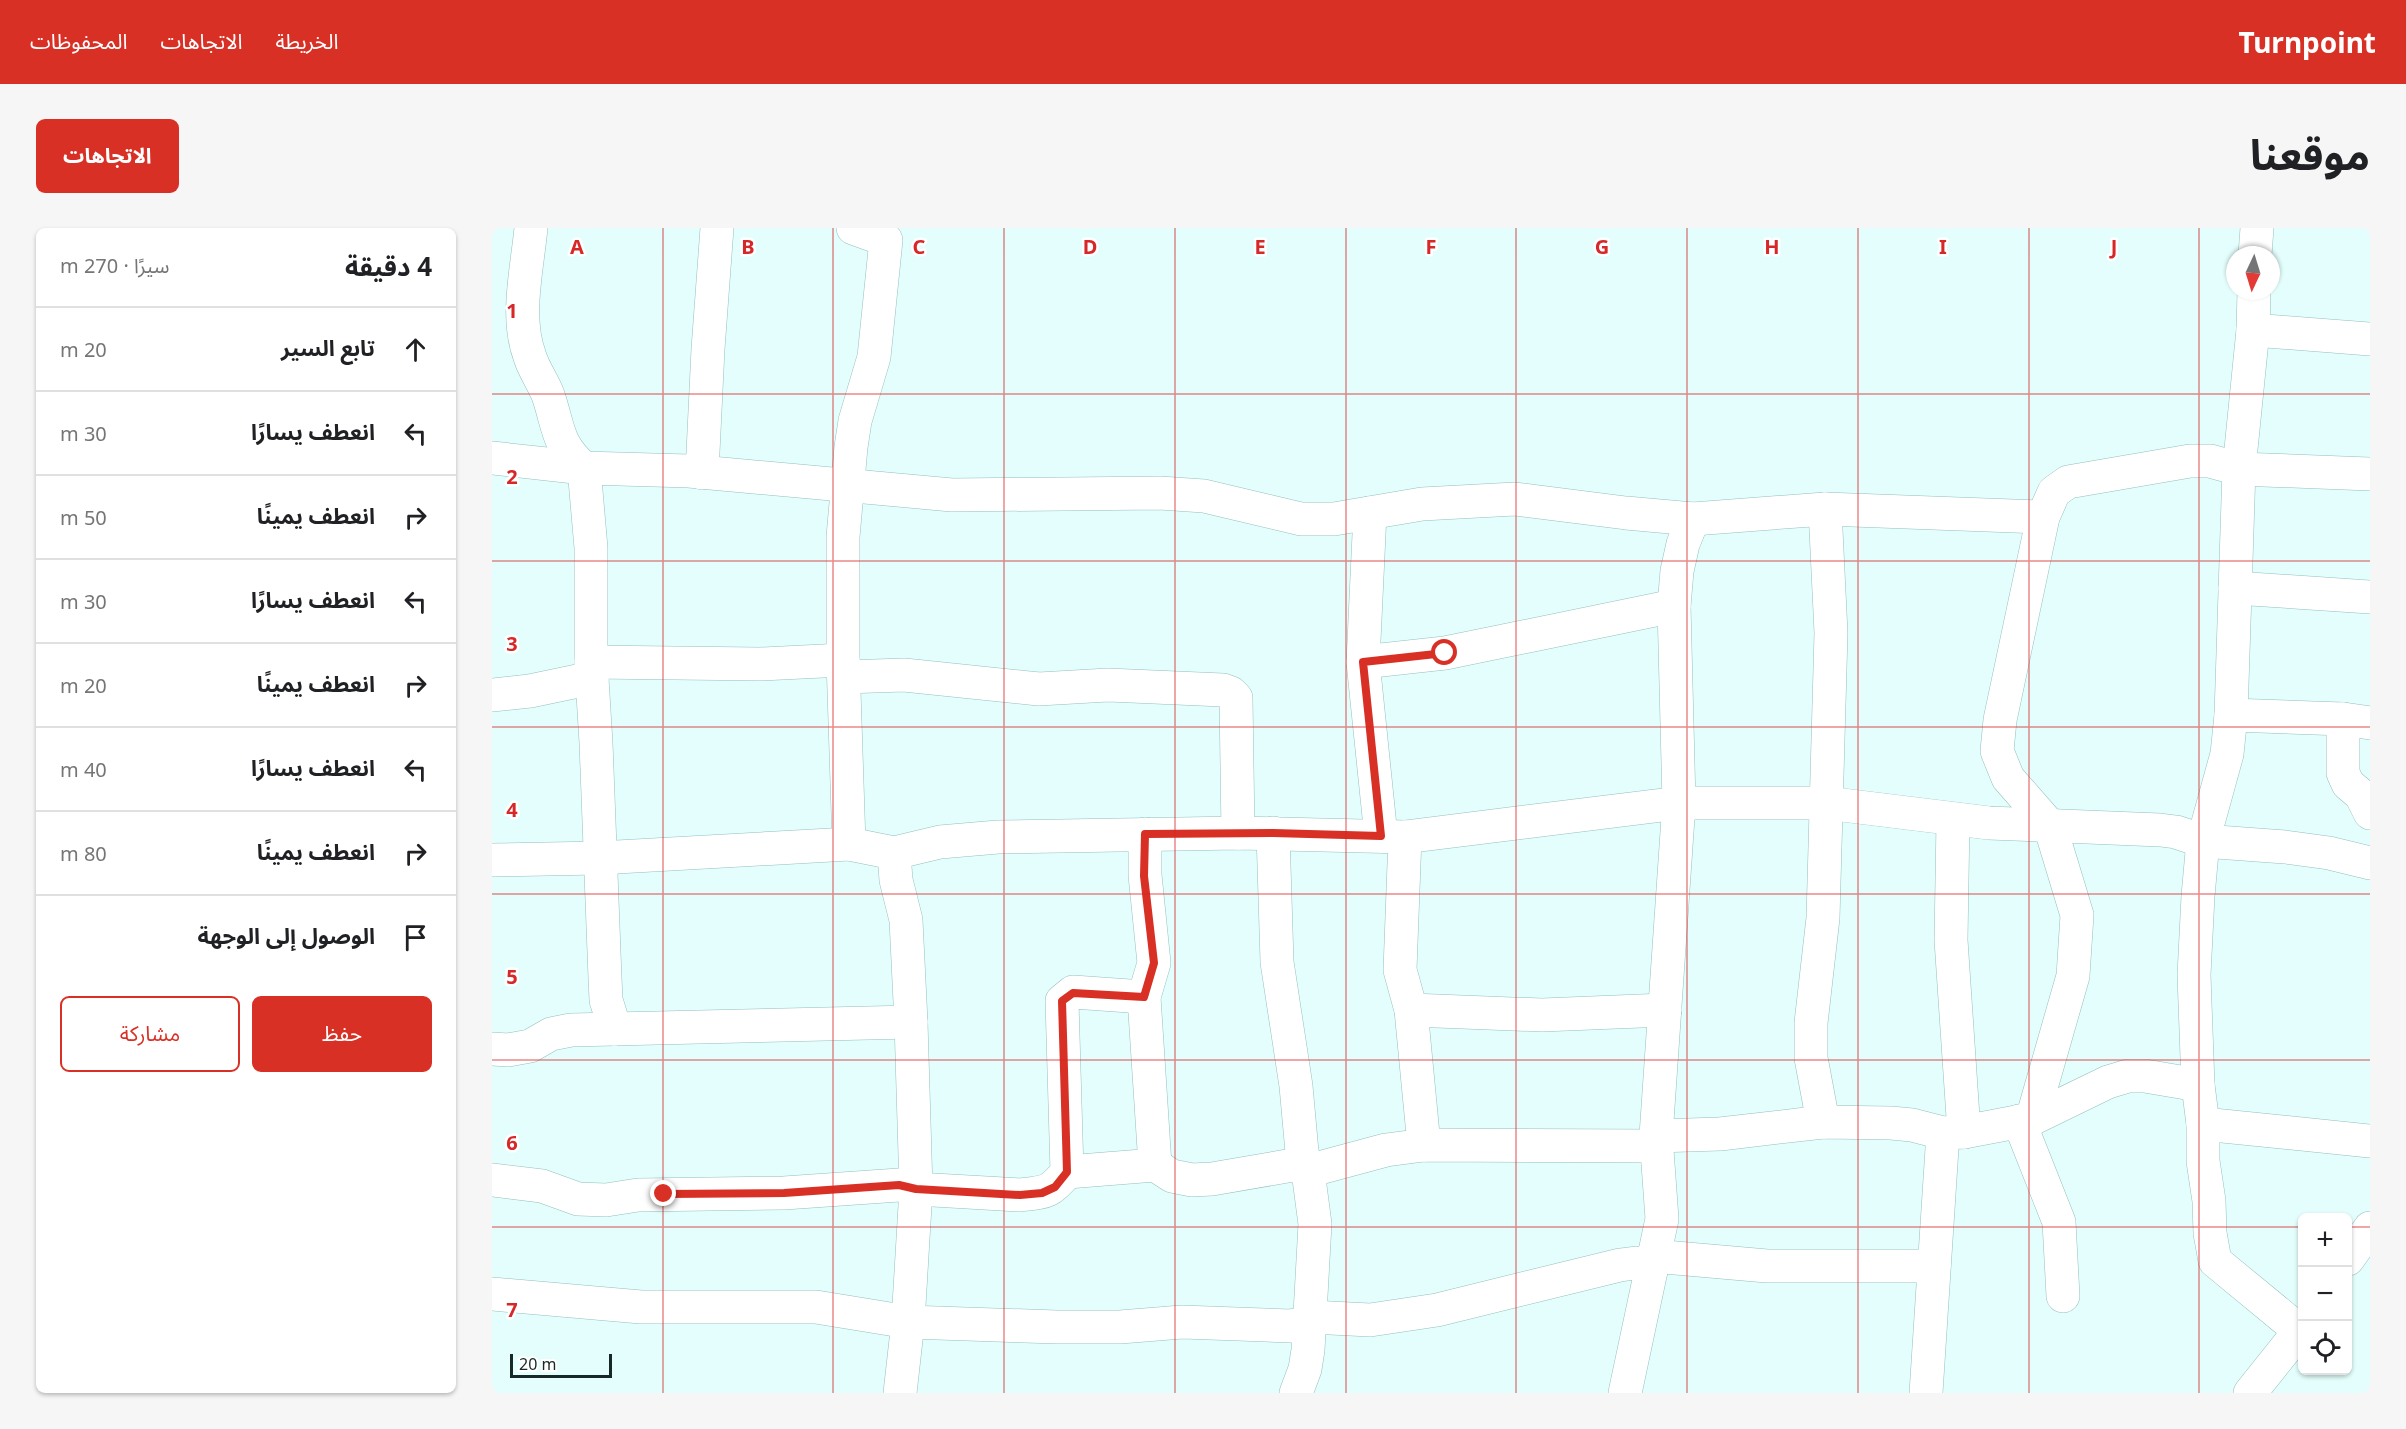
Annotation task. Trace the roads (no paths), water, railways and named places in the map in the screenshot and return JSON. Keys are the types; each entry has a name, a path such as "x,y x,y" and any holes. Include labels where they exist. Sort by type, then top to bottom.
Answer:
{"street":[{"path":"531,228 522,323 530,357 548,394 561,440 570,456 584,468 591,548 591,670 606,1000 615,1029"},
{"path":"702,473 717,228"},
{"path":"849,844 842,569 851,447 855,421 874,357 886,240 853,228"},
{"path":"2256,246 2257,228"},
{"path":"2254,300 2253,330 2239,469 2231,715 2227,754 2203,841 2198,896 2194,975 2198,1085 2203,1124 2204,1161 2210,1201 2210,1233 2215,1261 2298,1328"},
{"path":"2253,330 2370,339"},
{"path":"492,458 584,468 702,473 962,495 1160,493 1204,496 1301,519 1334,519 1422,504 1515,499 1694,519 1825,509 2043,517"},
{"path":"2063,1296 2059,1222 2025,1120 2073,976 2077,949 2077,915 2050,826 2008,778 1997,751 2000,720 2043,517 2054,492 2068,482 2190,461 2210,461 2239,469 2370,474"},
{"path":"1823,1122 1811,1058 1811,1023 1823,918 1831,633 1825,509"},
{"path":"1370,513 1363,662 1393,837 1400,970 1411,1010 1425,1145"},
{"path":"1625,1393 1662,1219 1657,1141 1678,803 1674,606 1677,571 1683,544 1694,519"},
{"path":"2235,588 2370,597"},
{"path":"1363,662 1445,653 1674,606"},
{"path":"492,695 530,691 591,670 760,664 843,669 1039,689 1108,685 1223,690 1236,698 1238,833"},
{"path":"2231,715 2357,721 2343,773 2348,784 2361,795 2370,813"},
{"path":"492,860 599,858 849,844 894,854 940,842 970,838 1238,833 1393,837 1678,803 1826,803 1953,820 2160,830 2176,832 2203,841 2285,847 2329,853 2370,863"},
{"path":"1926,1393 1934,1266 1954,1132 1951,940 1953,820"},
{"path":"1273,833 1277,962 1296,1086 1302,1152 1308,1171 1316,1224 1311,1317 1305,1369 1296,1393"},
{"path":"1145,834 1144,876 1154,963 1144,997 1155,1165"},
{"path":"894,854 896,880 906,920 916,1189 908,1322 900,1393"},
{"path":"492,1180 542,1186 578,1199 606,1200 638,1195 784,1193 879,1185 1020,1195 1042,1193 1055,1187 1067,1172 1062,1001 1073,993 1144,997"},
{"path":"1411,1010 1542,1015 1665,1010"},
{"path":"492,1048 508,1050 530,1046 551,1034 571,1030 911,1022"},
{"path":"1067,1172 1155,1165 1172,1176 1192,1180 1212,1179 1293,1165 1308,1171 1386,1150 1425,1145 1657,1141 1823,1122 1891,1123 1954,1132 2025,1120 2108,1082 2128,1076 2145,1076 2198,1085"},
{"path":"2203,1124 2370,1141"},
{"path":"2352,1253 2370,1228"},
{"path":"492,1294 663,1308 816,1307 908,1322 1056,1328 1120,1328 1182,1322 1290,1326 1301,1324 1311,1317 1370,1320 1401,1316 1636,1263 1776,1267 1934,1266"},
{"path":"2250,1393 2298,1334"}]}
